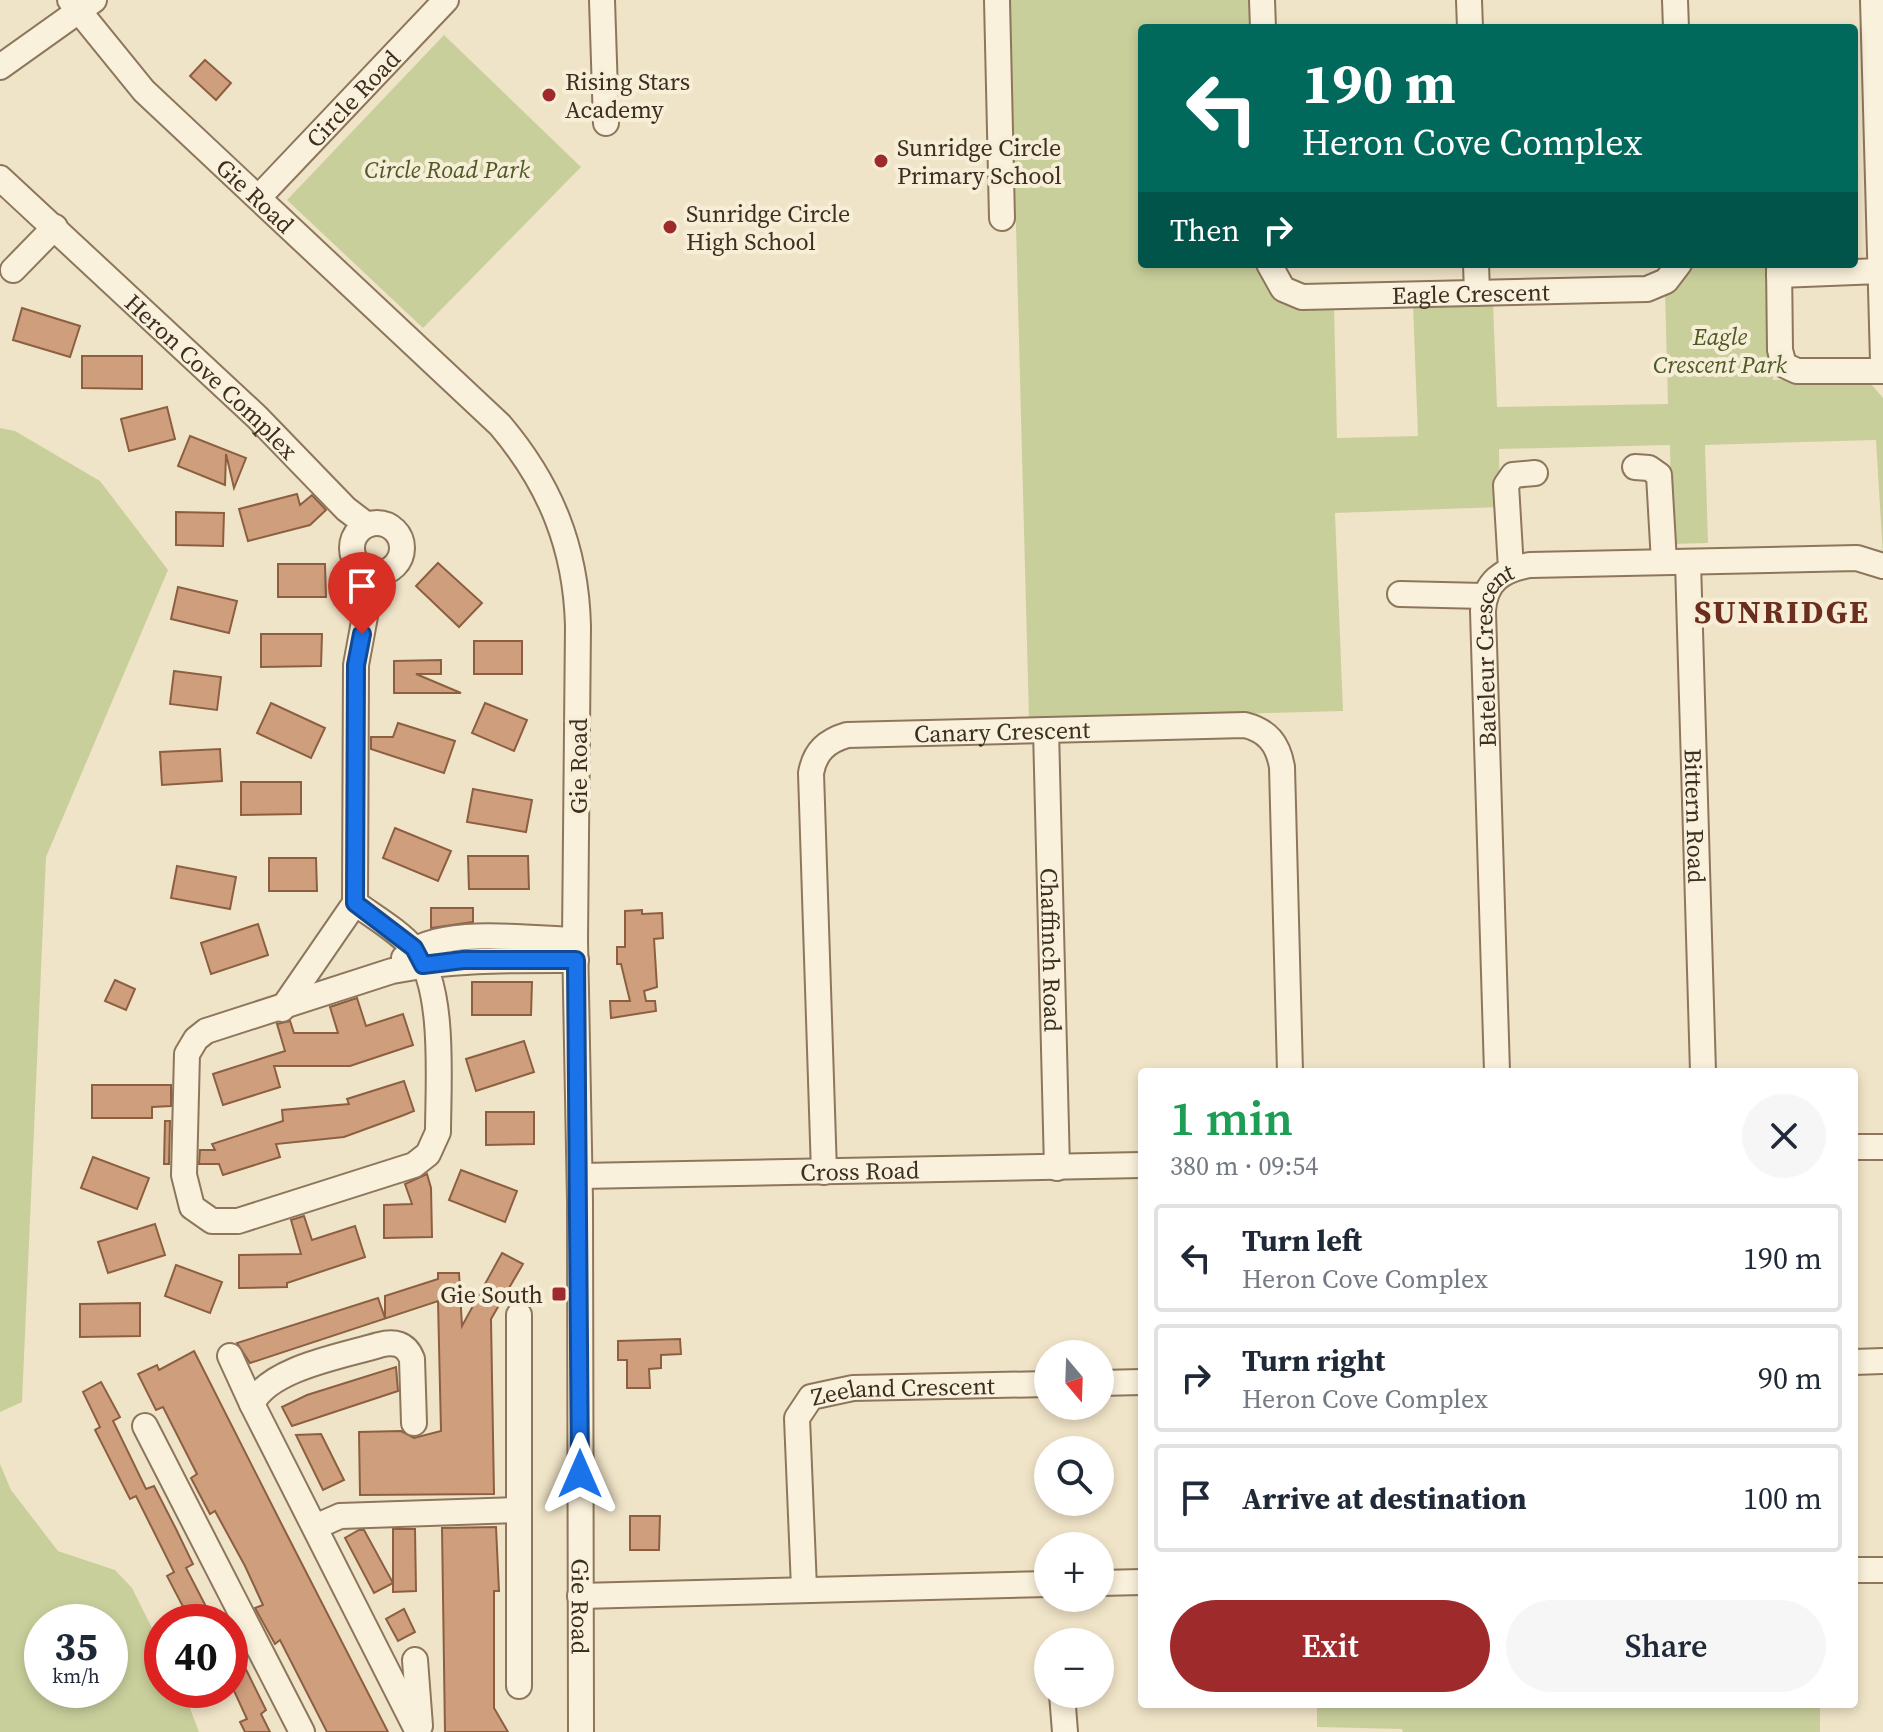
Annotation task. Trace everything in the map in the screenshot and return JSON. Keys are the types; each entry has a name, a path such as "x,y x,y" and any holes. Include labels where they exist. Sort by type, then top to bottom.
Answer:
{"street":[{"name":"Circle Road","path":"259,197 446,0"},
{"path":"602,0 606,123"},
{"path":"997,0 1002,218"},
{"path":"1262,0 1263,24"},
{"path":"1469,0 1470,24"},
{"path":"1675,0 1676,24"},
{"path":"1873,0 1865,92 1880,271 1883,361"},
{"name":"Gie Road","path":"81,4 144,91 500,425 525,456 551,497 570,553 577,608 581,1732"},
{"path":"0,67 81,4"},
{"name":"Heron Cove Complex","path":"0,178 287,447 346,509 367,525"},
{"path":"13,270 55,227"},
{"name":"Eagle Crescent","path":"1271,268 1283,289 1302,297 1647,289 1666,281 1676,268"},
{"path":"1476,268 1477,293"},
{"path":"1880,271 1779,270 1780,350 1784,365 1797,371 1883,371"},
{"name":"Bittern Road","path":"1635,467 1649,468 1659,475 1676,562 1703,1068"},
{"path":"1511,569 1506,485 1513,475 1535,473"},
{"path":"375,522 392,527 398,533 403,549 397,565 382,573 373,573 358,564 352,547 359,530 367,525 375,522"},
{"name":"Bateleur Crescent","path":"1497,1068 1484,596 1498,575 1511,569 1676,562 1857,558 1883,566"},
{"path":"282,1009 355,903 356,665 373,573"},
{"path":"1400,594 1484,596"},
{"name":"Canary Crescent","path":"824,1172 811,773 816,755 834,739 847,735 1245,725 1258,729 1273,740 1282,767 1290,1068"},
{"name":"Chaffinch Road","path":"1046,730 1057,1168"},
{"path":"355,903 419,956 438,1022 438,1132 428,1154 414,1165 238,1221 212,1221 192,1207 185,1185 187,1054 196,1039 206,1031 392,971 419,956 431,941 470,938 576,950"},
{"path":"1858,1147 1883,1147"},
{"name":"Cross Road","path":"580,1176 1138,1165"},
{"path":"519,1315 519,1686"},
{"path":"252,1404 260,1389 277,1378 379,1345 396,1343 403,1345 412,1359 414,1423"},
{"path":"230,1356 419,1732"},
{"path":"1858,1362 1883,1361"},
{"path":"1114,1383 1138,1382"},
{"name":"Zeeland Crescent","path":"804,1588 797,1418 811,1397 853,1388 1034,1384"},
{"path":"145,1426 302,1732"},
{"path":"315,1527 340,1516 519,1510"},
{"path":"1858,1570 1883,1570"},
{"path":"1114,1583 1138,1582"},
{"path":"580,1596 1034,1584"},
{"path":"415,1660 419,1732"},
{"path":"1063,1708 1065,1732"}],"green space":[{"name":"Eagle Crescent Park","path":"1010,0 1252,0 1253,24 1138,24 1138,268 1261,268 1269,289 1334,306 1337,438 1418,436 1413,305 1493,302 1497,407 1668,404 1665,292 1686,268 1770,268 1773,380 1866,378 1883,398 1883,556 1876,440 1705,445 1708,543 1672,544 1670,445 1499,449 1500,507 1335,513 1343,711 1029,720"},
{"name":"Circle Road Park","path":"444,35 581,167 423,328 287,200"},
{"path":"0,428 15,431 100,481 168,570 46,857 22,1402 0,1412"},
{"path":"0,1464 11,1490 58,1551 115,1570 132,1588 144,1612 144,1708 190,1708 199,1732 0,1732"},
{"path":"1317,1708 1820,1708 1820,1732 1403,1732 1402,1729 1317,1727"}],"building":[{"path":"205,60 231,83 216,100 190,76"},
{"path":"22,308 80,326 70,357 13,340"},
{"path":"82,356 142,356 142,389 82,388"},
{"path":"167,407 175,439 129,451 121,419"},
{"path":"190,436 246,458 234,488 226,454 225,485 178,466"},
{"path":"297,494 300,505 312,495 326,510 310,525 248,541 239,509"},
{"path":"176,512 224,513 223,546 176,545"},
{"path":"438,563 482,603 459,627 416,586"},
{"path":"278,564 325,564 326,597 278,597"},
{"path":"178,587 237,601 229,633 171,619"},
{"path":"261,634 322,634 321,666 261,667"},
{"path":"474,641 522,641 522,674 474,674"},
{"path":"441,660 441,674 416,674 461,693 394,693 394,661"},
{"path":"174,671 221,677 217,710 170,704"},
{"path":"271,703 325,728 311,758 257,733"},
{"path":"485,703 527,720 514,751 472,733"},
{"path":"398,723 455,741 444,773 371,749 371,737 393,737"},
{"path":"220,749 222,781 162,785 160,752"},
{"path":"241,782 301,782 301,814 241,815"},
{"path":"473,789 532,800 526,832 467,822"},
{"path":"395,828 451,851 438,881 383,858"},
{"path":"468,856 528,856 529,889 469,889"},
{"path":"269,858 316,858 317,891 269,891"},
{"path":"177,866 236,877 230,909 171,898"},
{"path":"431,908 473,908 473,922 431,928"},
{"path":"642,910 642,914 662,913 663,938 654,939 657,987 644,991 646,1001 655,1001 656,1011 611,1018 610,1001 630,1001 621,964 617,964 617,947 625,947 625,911"},
{"path":"258,924 268,955 211,974 201,943"},
{"path":"115,980 135,989 126,1010 105,1001"},
{"path":"472,982 532,982 531,1015 472,1015"},
{"path":"357,998 366,1026 403,1014 413,1045 350,1066 274,1066 280,1087 223,1105 213,1074 285,1051 277,1024 290,1021 294,1033 338,1033 330,1007"},
{"path":"524,1041 534,1072 476,1091 466,1059"},
{"path":"404,1081 414,1111 344,1137 276,1144 280,1157 223,1175 219,1164 199,1164 200,1150 215,1150 212,1144 283,1121 282,1110 349,1104 347,1099"},
{"path":"92,1085 171,1085 171,1106 152,1107 152,1118 92,1118"},
{"path":"486,1112 534,1112 534,1144 486,1145"},
{"path":"165,1121 170,1121 169,1164 164,1164"},
{"path":"93,1157 149,1178 137,1209 81,1188"},
{"path":"461,1170 517,1191 505,1222 449,1200"},
{"path":"427,1174 431,1188 432,1237 384,1238 384,1205 412,1204 405,1184"},
{"path":"304,1216 312,1240 355,1226 365,1257 287,1283 287,1287 239,1288 239,1255 301,1254 291,1220"},
{"path":"155,1224 165,1255 108,1273 98,1242"},
{"path":"502,1253 523,1264 491,1319 494,1494 360,1495 359,1432 401,1431 414,1438 441,1431 438,1301 250,1363 237,1343 378,1298 385,1318 385,1296 438,1279 438,1273 459,1273 462,1326"},
{"path":"176,1265 222,1282 210,1313 165,1296"},
{"path":"140,1303 140,1336 80,1337 80,1304"},
{"path":"680,1339 681,1354 661,1355 661,1368 649,1369 650,1388 627,1388 627,1360 618,1360 618,1341"},
{"path":"194,1351 388,1732 327,1732 280,1640 275,1644 255,1608 263,1605 245,1566 215,1511 210,1514 191,1478 197,1474 163,1407 156,1410 138,1374 157,1365 159,1370"},
{"path":"396,1367 398,1391 292,1426 282,1407 307,1395"},
{"path":"101,1382 120,1417 113,1421 146,1489 154,1486 193,1564 186,1568 205,1604 182,1604 167,1576 174,1572 136,1496 130,1499 95,1430 100,1427 83,1392"},
{"path":"321,1434 344,1480 323,1490 296,1435"},
{"path":"630,1516 660,1516 659,1550 630,1550"},
{"path":"496,1527 499,1591 494,1591 494,1708 508,1732 445,1732 442,1528"},
{"path":"393,1529 415,1529 416,1591 393,1592"},
{"path":"364,1530 393,1583 374,1593 345,1538"},
{"path":"404,1609 415,1632 398,1641 386,1619"},
{"path":"248,1674 266,1710 261,1714 270,1732 245,1732 240,1722 247,1719 242,1708 248,1708"}],"place":[{"name":"Rising Stars Academy","path":"549,95"},
{"name":"Sunridge Circle Primary School","path":"881,161"},
{"name":"Sunridge Circle High School","path":"670,227"},
{"name":"Gie South","path":"559,1294"}],"district":[{"name":"SUNRIDGE","path":"1782,612"}],"route":[{"path":"362,634 356,665 355,903 414,948 423,965 463,960 576,960 580,1474"}]}
